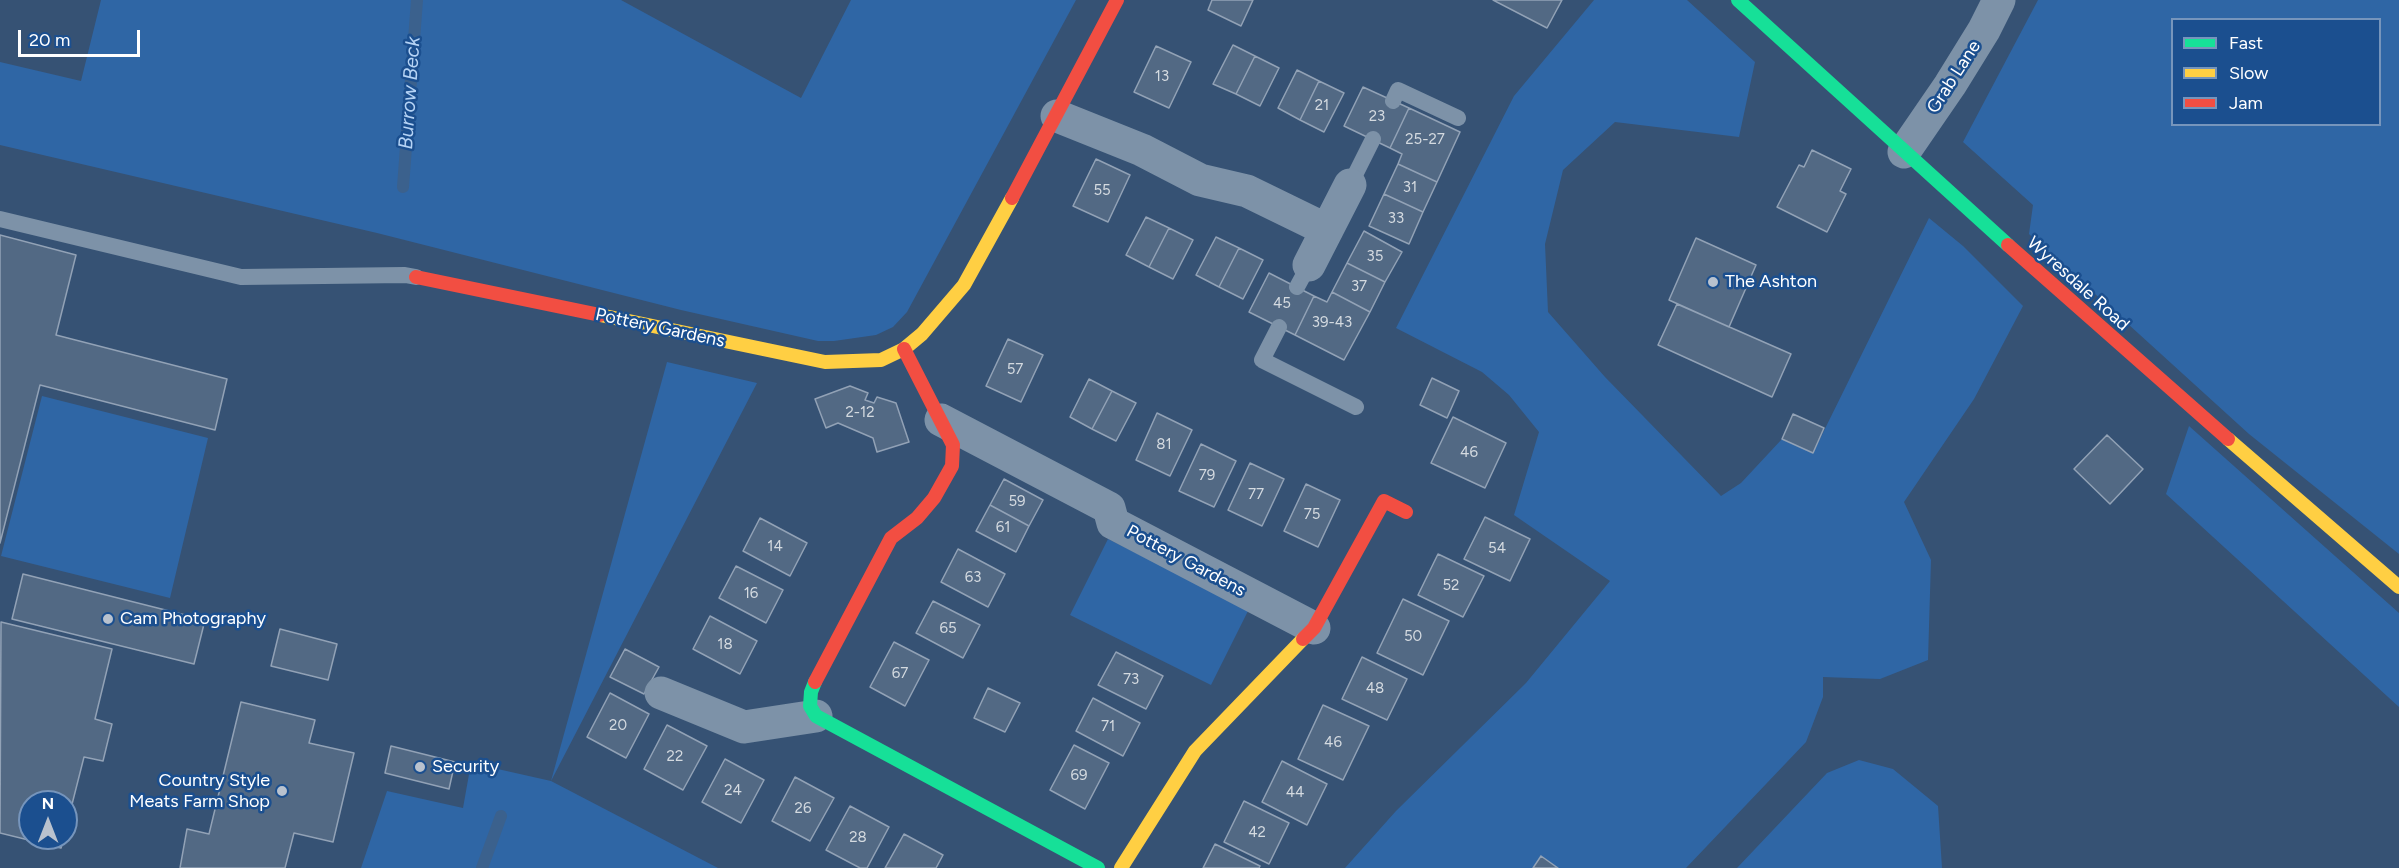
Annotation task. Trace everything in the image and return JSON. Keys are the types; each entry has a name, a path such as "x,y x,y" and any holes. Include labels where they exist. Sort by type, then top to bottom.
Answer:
{"street":[{"name":"Pottery Gardens","path":"416,277 825,362 881,360 904,350 922,334 964,285 1057,116 1117,0"},
{"name":"Wyresdale Road","path":"1738,0 2124,349 2399,587"},
{"name":"Grab Lane","path":"1904,152 1950,85 1984,30 1999,0"},
{"path":"1057,116 1142,150 1200,180 1247,191 1327,230"},
{"path":"1303,276 1350,184"},
{"path":"904,350 953,445 952,466 934,498 917,518 891,538 820,669 811,692 810,706 816,716 1098,868"},
{"name":"Pottery Gardens","path":"941,420 1109,508 1113,523 1314,628"},
{"path":"1121,868 1195,751 1314,628 1384,501 1406,512"},
{"path":"661,693 744,727 816,716"}],"lane":[{"path":"1393,101 1398,90 1458,118"},
{"path":"1350,184 1373,140"},
{"path":"0,219 241,277 394,275 416,277"},
{"path":"1279,327 1262,360 1356,407"}],"shaded area":[{"path":"101,0 621,0 801,98 851,0 1076,0 907,312 893,327 876,335 818,341 681,310 377,233 0,145 0,62 81,81"},
{"path":"1594,0 1687,0 1755,62 1739,137 1615,122 1563,170 1545,244 1548,312 1605,377 1721,496 1741,483 1782,439 1813,453 1929,218 1963,246 2023,306 1974,399 1904,502 1931,560 1928,660 1880,679 1823,677 1823,697 1806,742 1686,868 1345,868 1396,811 1526,683 1610,581 1514,515 1539,432 1509,395 1482,372 1396,328 1514,96"},
{"path":"2038,0 2399,0 2399,554 2249,434 2029,234 2033,205 1963,142"},
{"path":"667,362 757,383 551,781"},
{"path":"42,396 208,438 170,598 1,556"},
{"path":"2189,426 2399,613 2399,707 2166,494"},
{"path":"1108,539 1249,609 1211,685 1070,615"},
{"path":"1859,760 1893,769 1938,806 1942,868 1737,868 1827,773"},
{"path":"471,763 551,781 718,868 361,868 387,791 463,808"}],"building":[{"path":"1212,0 1253,0 1241,26 1208,10"},
{"path":"1493,0 1562,0 1547,28"},
{"path":"1233,45 1255,56 1236,94 1213,84"},
{"path":"1156,46 1191,62 1169,108 1134,92"},
{"path":"1255,56 1279,68 1260,106 1236,94"},
{"path":"1297,70 1319,81 1300,120 1278,108"},
{"path":"1319,81 1344,93 1324,132 1300,120"},
{"path":"1363,87 1409,108 1390,148 1344,126"},
{"path":"1409,108 1460,132 1437,182 1398,164 1402,154 1390,148"},
{"path":"1812,150 1851,169 1840,191 1846,194 1827,232 1777,207 1799,165 1804,167"},
{"path":"1096,159 1130,175 1108,222 1073,206"},
{"path":"1398,164 1437,182 1423,212 1384,194"},
{"path":"1384,194 1423,212 1409,244 1369,226"},
{"path":"1146,217 1169,228 1149,267 1126,255"},
{"path":"1169,228 1193,240 1173,279 1149,267"},
{"path":"1364,231 1402,252 1385,282 1347,263"},
{"path":"0,235 76,255 56,335 227,379 215,430 40,385 0,543"},
{"path":"1216,237 1239,248 1219,287 1196,275"},
{"name":"The Ashton","path":"1696,238 1756,265 1729,327 1669,300"},
{"path":"1239,248 1263,260 1243,299 1219,287"},
{"path":"1347,263 1385,282 1370,312 1332,292"},
{"path":"1269,273 1314,296 1295,335 1249,312"},
{"path":"1332,292 1370,312 1344,360 1295,335 1314,296 1327,302"},
{"path":"1677,304 1791,354 1772,397 1658,345"},
{"path":"1008,339 1043,355 1021,402 986,386"},
{"path":"1432,378 1459,391 1447,418 1420,405"},
{"path":"1089,379 1112,391 1092,429 1070,417"},
{"path":"850,386 868,393 865,400 874,403 877,397 896,403 909,442 877,452 873,438 838,423 826,428 815,399"},
{"path":"1112,391 1136,403 1116,441 1092,429"},
{"path":"1157,413 1192,430 1170,476 1136,460"},
{"path":"1793,414 1824,428 1813,453 1782,439"},
{"path":"1453,417 1506,443 1485,488 1431,463"},
{"path":"2107,435 2143,469 2110,504 2074,469"},
{"path":"1201,444 1236,461 1214,507 1179,491"},
{"path":"1250,463 1284,479 1262,526 1228,510"},
{"path":"1004,479 1043,500 1029,526 990,505"},
{"path":"1306,484 1340,500 1318,547 1284,531"},
{"path":"990,505 1029,526 1016,552 976,531"},
{"path":"1485,517 1530,539 1510,581 1464,559"},
{"path":"760,518 807,543 790,576 743,551"},
{"path":"958,549 1005,574 988,607 941,582"},
{"path":"1438,554 1484,576 1463,617 1418,595"},
{"path":"736,566 783,590 766,623 719,598"},
{"name":"Cam Photography","path":"23,574 205,620 194,664 12,619"},
{"path":"1403,599 1449,621 1423,675 1377,653"},
{"path":"933,601 980,625 963,658 916,633"},
{"path":"710,616 757,641 740,674 693,649"},
{"path":"1,622 112,649 95,719 112,724 103,761 84,757 76,790 18,790 18,837 0,833"},
{"path":"280,629 337,644 328,680 271,666"},
{"path":"894,642 929,660 905,706 870,687"},
{"path":"625,649 659,667 644,694 610,677"},
{"path":"1116,652 1163,676 1146,709 1098,685"},
{"path":"1362,657 1407,679 1387,720 1342,699"},
{"path":"988,688 1020,703 1005,732 974,718"},
{"path":"610,693 649,714 626,758 587,737"},
{"path":"1093,698 1140,723 1123,756 1076,731"},
{"name":"Country Style Meats Farm Shop","path":"241,702 315,720 309,743 354,753 333,842 294,833 285,868 180,868 187,829 209,834"},
{"path":"1323,705 1369,726 1343,780 1298,759"},
{"path":"667,725 707,746 683,790 644,769"},
{"path":"1074,745 1109,763 1085,809 1050,790"},
{"name":"Security","path":"391,746 455,762 449,789 385,773"},
{"path":"725,759 764,780 741,823 702,802"},
{"path":"1282,761 1327,784 1307,825 1262,802"},
{"path":"795,777 834,798 810,841 772,821"},
{"path":"1244,801 1289,823 1269,864 1224,842"},
{"path":"850,806 889,827 867,868 860,868 826,850"},
{"path":"904,834 943,855 936,868 885,868"},
{"path":"1215,844 1260,866 1259,868 1203,868"},
{"path":"1541,856 1558,868 1533,868"}],"waterway":[{"name":"Burrow Beck","path":"403,187 417,0"},
{"name":"Burrow Beck","path":"482,868 501,816"}],"traffic: fast":[{"path":"1738,0 2008,245"},
{"path":"815,682 811,692 810,706 816,716 1098,868"}],"traffic: slow":[{"path":"600,315 825,362 881,360 904,349 922,334 964,285 1012,198"},
{"path":"2228,439 2399,587"},
{"path":"1121,868 1195,751 1303,639"}],"traffic: jam":[{"path":"1012,198 1117,0"},
{"path":"2008,245 2228,439"},
{"path":"416,277 600,315"},
{"path":"815,682 891,538 917,518 934,498 952,466 953,445 904,349"},
{"path":"1303,639 1314,628 1384,501 1406,512"}],"place":[{"name":"The Ashton","path":"1713,282"},
{"name":"Cam Photography","path":"108,619"},
{"name":"Security","path":"420,767"},
{"name":"Country Style Meats Farm Shop","path":"282,791"}]}
